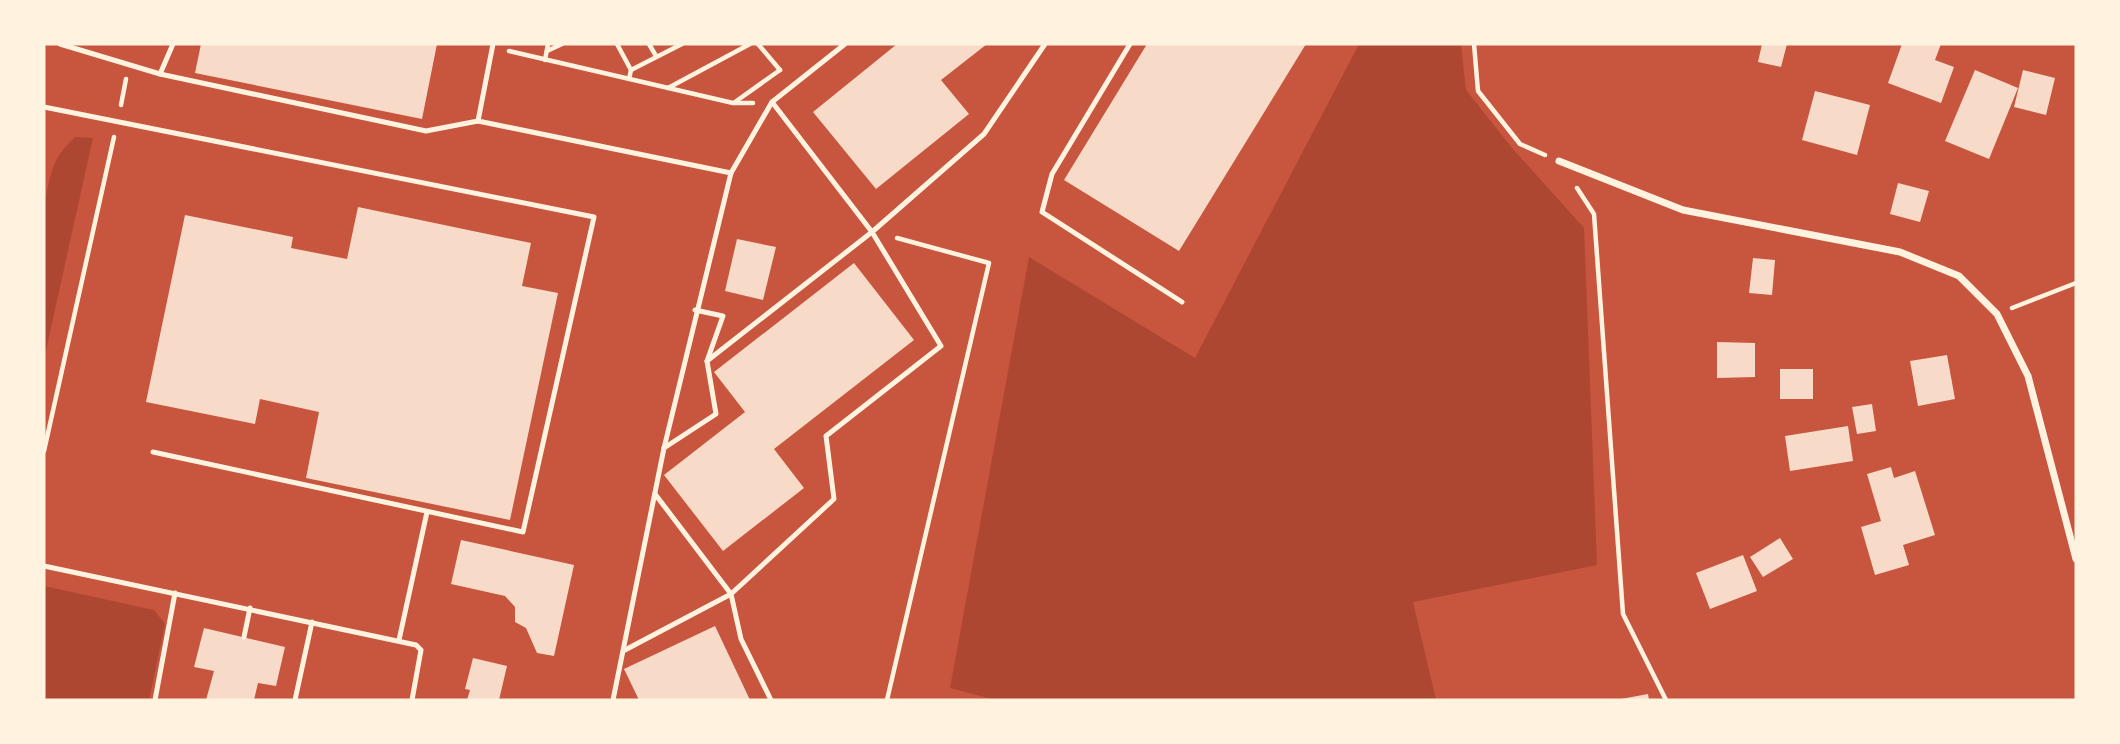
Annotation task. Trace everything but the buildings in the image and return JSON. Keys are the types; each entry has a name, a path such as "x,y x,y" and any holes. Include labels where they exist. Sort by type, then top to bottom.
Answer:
{"street":[{"path":"1559,161 1683,210 1900,252 1959,276 1997,314 2028,376 2076,559"}],"lane":[{"path":"60,44 160,74 426,131 478,121 731,173"},
{"path":"160,74 173,44"},
{"path":"613,700 664,447 695,310 731,173 772,102 845,44"},
{"path":"708,361 872,232 984,134 1045,44"},
{"path":"1130,44 1052,174 1042,212 1182,302"},
{"path":"478,121 492,46"},
{"path":"625,650 731,594 834,499 826,436 941,346 872,232 772,102"},
{"path":"44,107 118,119 594,216 523,532 153,452"},
{"path":"664,447 716,414 708,361 723,316 695,310"},
{"path":"655,494 731,594 741,639 771,700"},
{"path":"399,640 427,512"},
{"path":"44,566 416,645 421,650 412,700"},
{"path":"155,700 175,593"},
{"path":"244,637 250,608"},
{"path":"295,700 312,622"},
{"path":"615,692 619,700"}],"path":[{"path":"545,60 548,44"},
{"path":"547,51 562,44"},
{"path":"617,44 631,70 629,79"},
{"path":"649,44 656,56"},
{"path":"631,70 682,44"},
{"path":"668,88 750,44"},
{"path":"758,44 780,70"},
{"path":"1474,44 1478,91 1520,144 1559,161 1594,214 1623,614 1667,700"},
{"path":"492,46 733,103 772,102"},
{"path":"44,451 130,64"},
{"path":"872,232 989,263 887,700"},
{"path":"1997,314 2076,283"}],"shaded area":[{"path":"1359,44 1461,44 1466,90 1512,148 1584,228 1597,565 1413,602 1436,700 996,700 950,688 1029,257 1195,358"},
{"path":"75,137 93,138 44,359 42,236 47,189 55,163"},
{"path":"44,586 154,610 165,624 149,700 44,700"}]}
